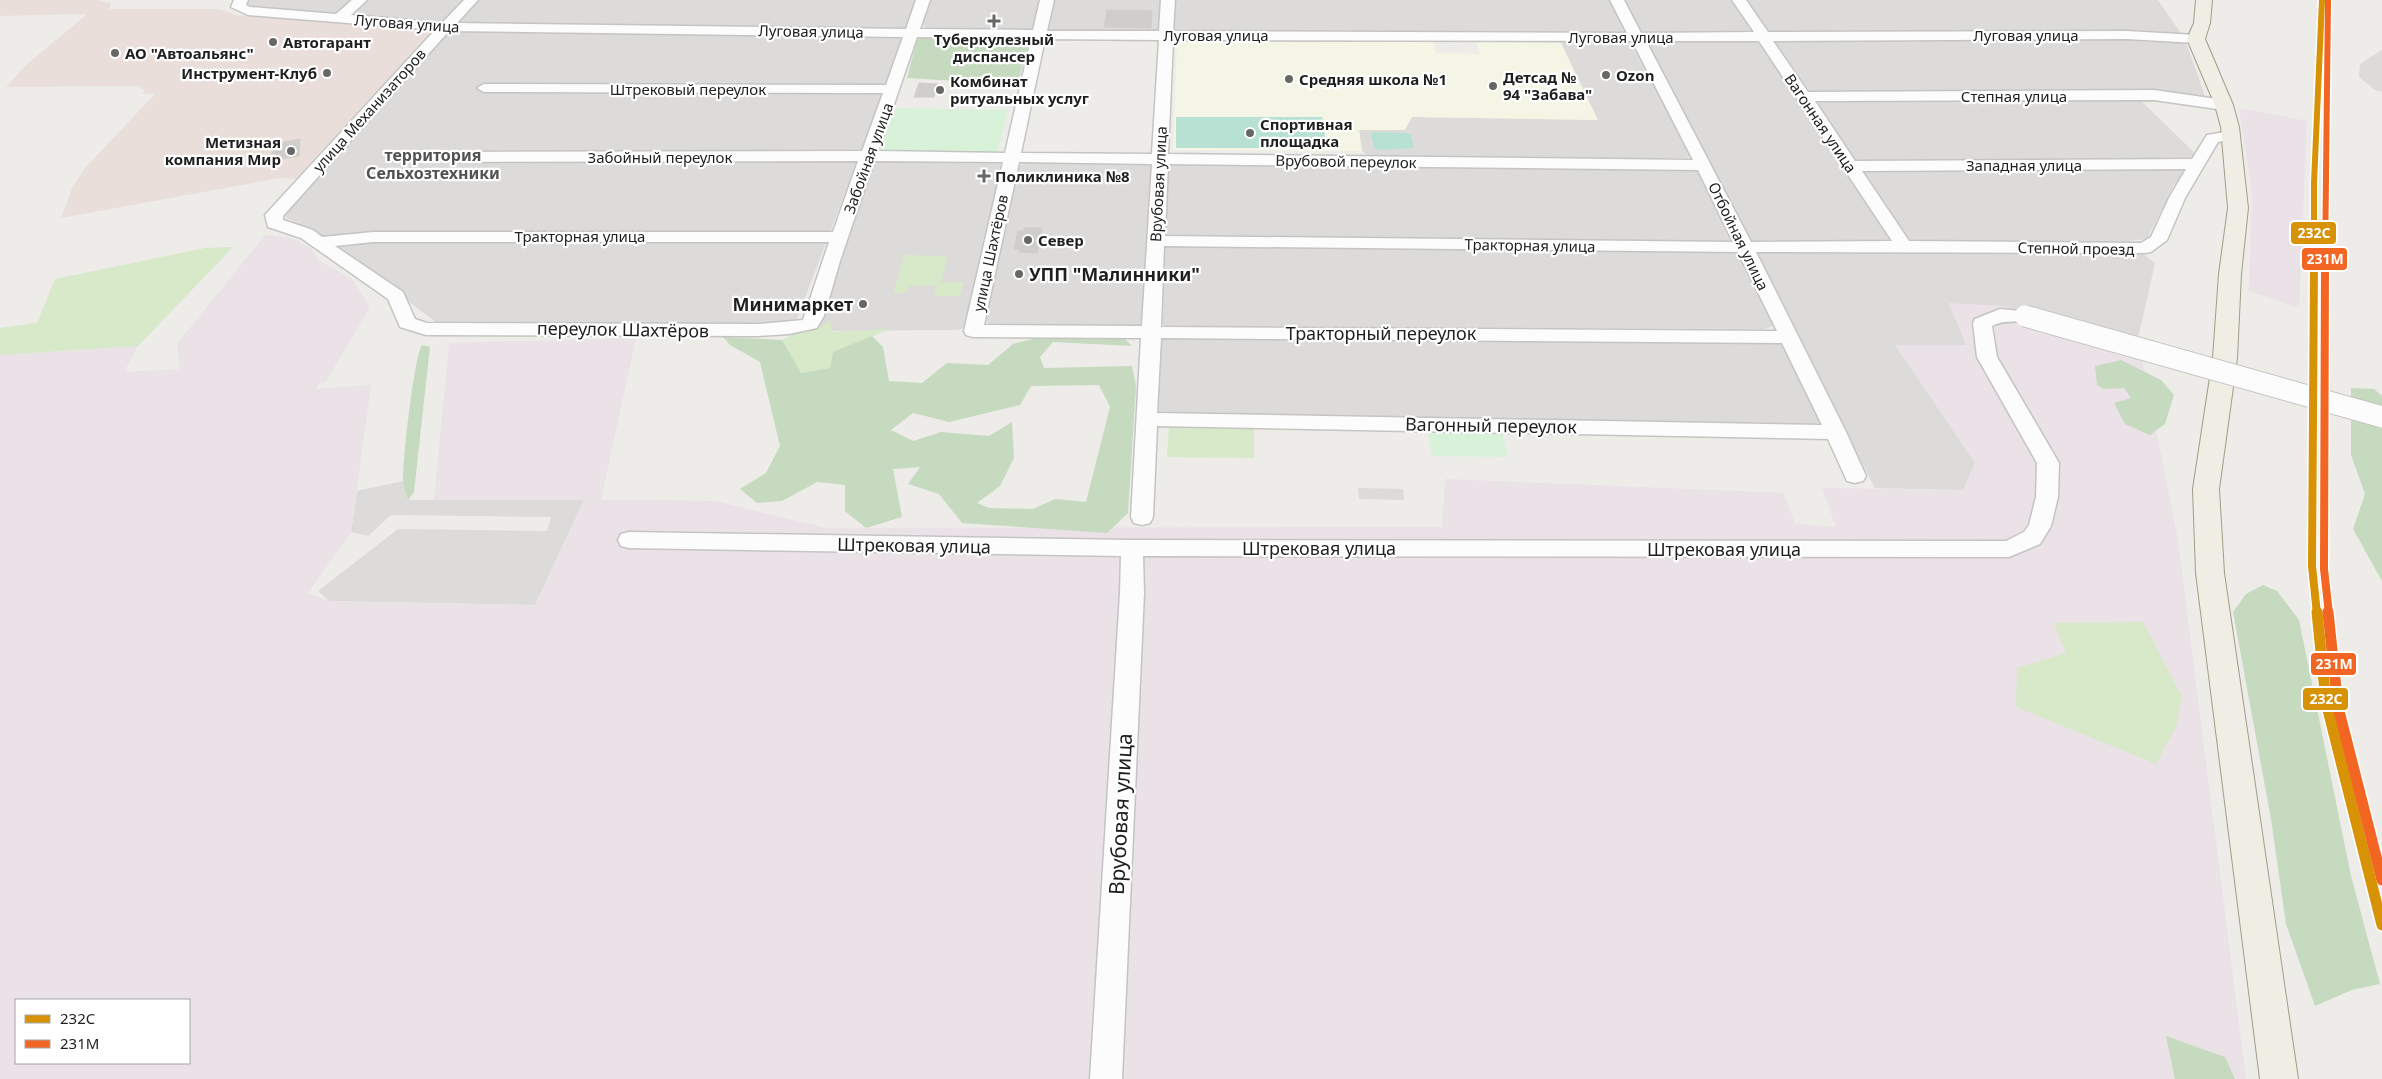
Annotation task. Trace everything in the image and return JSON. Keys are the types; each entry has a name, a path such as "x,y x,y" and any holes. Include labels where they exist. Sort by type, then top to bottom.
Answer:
{"main road":[{"path":"2204,0 2202,23 2196,39 2224,105 2231,136 2238,208 2230,274 2225,358 2206,489 2210,573 2279,1079"}],"street":[{"path":"340,18 360,0"},
{"name":"улица Механизаторов","path":"320,242 307,234 274,223 274,215 444,27 471,0"},
{"name":"Забойная улица","path":"815,316 840,237 923,0"},
{"name":"улица Шахтёров","path":"973,331 1047,0"},
{"name":"Врубовая улица","path":"1142,517 1168,0"},
{"name":"Отбойная улица","path":"1616,0 1704,165 1836,432 1855,476"},
{"name":"Вагонная улица","path":"1739,0 1904,246"},
{"name":"Луговая улица","path":"239,3 248,11 444,27 1166,35 1637,37 2127,35 2196,39"},
{"name":"Штрековый переулок","path":"484,88 892,89"},
{"name":"Степная улица","path":"1803,97 2154,95 2224,105"},
{"name":"Степной проезд","path":"1904,246 2145,248 2158,240 2177,198 2213,138 2231,136"},
{"name":"Врубовой переулок","path":"868,156 1704,165"},
{"name":"Забойный переулок","path":"452,157 868,156"},
{"name":"Западная улица","path":"1849,166 2199,164"},
{"name":"Тракторная улица","path":"320,242 373,237 840,237"},
{"name":"Тракторная улица","path":"1155,241 1744,248 1904,246"},
{"name":"переулок Шахтёров","path":"320,242 356,270 396,296 407,323 426,329 511,328 760,332 790,329 810,324 815,316"},
{"name":"Штрековая улица","path":"629,540 1132,548 2009,550 2032,538 2040,526 2047,496 2048,463 1987,357 1982,323 2000,315 2025,316 2382,417"},
{"name":"Тракторный переулок","path":"973,331 1789,337"},
{"name":"Вагонный переулок","path":"1146,419 1836,432"},
{"name":"Врубовая улица","path":"1106,1079 1132,593 1132,548"}],"shaded area":[{"path":"0,0 97,0 111,3 109,9 219,9 236,15 426,28 431,33 296,179 280,178 61,218 72,188 85,168 155,94 142,94 145,90 135,86 6,87 25,66 87,14 0,16"},
{"path":"245,0 357,0 335,15 252,8 245,5"},
{"path":"363,0 468,0 447,22 438,24 346,16"},
{"path":"476,0 919,0 909,28 903,30 453,24"},
{"path":"930,0 1040,0 1033,28 1027,30 926,28 922,24"},
{"path":"1052,0 1162,0 1160,30 1157,32 1050,32 1046,29"},
{"path":"1174,0 1613,0 1630,33 1175,32 1172,30"},
{"path":"1620,0 1733,0 1754,32 1749,34 1644,34 1636,32"},
{"path":"1744,0 2158,0 2182,35 1766,32"},
{"path":"447,31 905,36 797,319 717,325 436,322 314,231 280,215","holes":["425,151 533,152 527,165 530,157 421,156"]},
{"path":"2130,37 2175,40 2187,45 2205,96 2152,92 1811,92 1805,90 1771,40"},
{"name":"Средняя школа №1","path":"1177,39 1433,42 1436,53 1480,54 1476,42 1561,43 1598,120 1412,117 1405,130 1359,130 1362,151 1173,150"},
{"path":"1648,39 1761,41 1894,238 1889,242 1751,242 1744,238 1644,41"},
{"path":"1556,40 1623,40 1631,44 1691,155 1687,158 1371,158 1362,151 1359,130 1404,130 1412,117 1597,120 1561,43"},
{"path":"2382,50 2382,92 2375,90 2359,77 2360,64"},
{"path":"2137,97 2197,155 2195,160 2183,162 1857,160 1849,156 1811,100"},
{"path":"2239,108 2307,121 2299,308 2249,291 2252,193"},
{"path":"874,162 997,162 1002,166 968,326 958,330 821,331 819,320"},
{"path":"1029,162 1146,162 1155,166 1145,325 1135,328 992,326 984,319 1018,166"},
{"path":"1175,162 1697,168 1730,240 1722,242 1170,236 1165,232 1167,164"},
{"path":"1856,166 2175,167 2185,173 2174,185 2147,239 2117,242 1915,243 1907,239"},
{"path":"265,235 289,237 311,248 318,260 352,279 370,307 325,383 319,383 316,389 371,385 351,532 308,593 329,601 535,605 584,500 434,500 449,343 636,338 601,500 715,501 826,528 1442,527 1445,479 1784,493 1795,524 1836,527 1822,488 1963,490 1975,463 1895,345 1966,345 1949,303 2003,306 2138,339 2178,540 2246,1079 0,1079 0,355 138,346 124,372 180,369 177,344"},
{"path":"1167,246 1731,250 1739,255 1773,326 1764,329 1165,326 1159,318 1162,249"},
{"path":"1749,249 2143,254 2155,263 2138,339 2003,306 1949,304 1967,345 1896,345 1975,463 1963,490 1875,488"},
{"path":"1165,336 1773,340 1781,344 1821,420 1816,424 1165,415 1155,409 1156,342"},
{"path":"403,481 408,500 584,500 535,605 329,601 318,591 398,529 547,531 551,517 391,515 368,536 351,532 357,491"},
{"path":"1358,488 1403,489 1404,500 1359,499"}],"green space":[{"path":"928,36 1023,37 1029,41 1019,79 974,82 907,78 917,40"},
{"path":"893,108 1008,110 997,153 878,152"},
{"name":"Спортивная площадка","path":"1176,117 1322,117 1327,148 1176,148"},
{"path":"1374,132 1407,133 1411,135 1414,148 1377,150 1374,147 1371,134"},
{"path":"233,247 138,346 0,355 0,328 37,323 55,279 205,248"},
{"path":"904,255 948,256 941,282 964,282 960,296 934,296 936,286 909,286 906,293 893,293"},
{"path":"831,321 831,332 890,329 834,352 830,368 801,373 782,340 810,326 820,327"},
{"path":"872,336 883,347 889,381 922,383 947,363 988,365 1013,344 1036,338 1122,336 1132,346 1053,342 1040,357 1044,368 1132,366 1136,386 1128,513 1107,533 962,523 939,494 908,484 920,467 893,469 902,517 866,528 845,511 845,485 817,482 782,501 757,503 740,489 766,473 780,446 760,362 730,345 723,337 782,340 801,373 830,368 833,352","holes":["1099,385 1110,407 1086,502 1055,499 1033,509 989,508 977,503 1000,486 1014,458 1012,422 989,436 941,432 913,441 891,430 913,413 949,422 1020,405 1031,386"]},
{"path":"422,345 430,347 414,492 408,500 403,481 404,454 412,388"},
{"path":"2121,360 2161,380 2174,395 2165,424 2150,435 2125,424 2114,403 2131,398 2124,388 2104,389 2097,385 2095,366"},
{"path":"2351,388 2374,389 2382,396 2382,581 2353,529 2365,494 2351,455"},
{"path":"1169,427 1254,429 1254,458 1167,457"},
{"path":"1428,433 1502,433 1508,457 1432,456"},
{"path":"2263,585 2277,591 2299,620 2351,876 2380,984 2352,990 2315,1006 2286,924 2271,819 2233,612 2246,594"},
{"path":"2143,622 2182,697 2176,727 2156,764 2016,707 2017,668 2066,653 2054,623"},
{"path":"2166,1036 2225,1057 2235,1079 2175,1079"}],"building":[{"path":"1107,10 1152,11 1151,28 1104,27"},
{"path":"919,83 938,84 934,97 914,97"},
{"name":"Метизная компания Мир","path":"300,139 299,156 271,161 273,144"},
{"name":"Север","path":"1024,228 1042,228 1037,253 1019,252 1020,249 1014,249 1018,231 1024,231"}],"transit line":[{"name":"232C","path":"2322,0 2314,183 2312,566 2326,702 2382,925"},
{"name":"231М","path":"2328,0 2324,310 2324,569 2338,707 2382,880"}],"place":[{"name":"Туберкулезный диспансер","path":"994,21"},
{"name":"Автогарант","path":"273,42"},
{"name":"АО \"Автоальянс\"","path":"115,53"},
{"name":"Инструмент-Клуб","path":"327,73"},
{"name":"Ozon","path":"1606,75"},
{"name":"Средняя школа №1","path":"1289,79"},
{"name":"Детсад № 94 \"Забава\"","path":"1493,86"},
{"name":"Комбинат ритуальных услуг","path":"940,90"},
{"name":"Спортивная площадка","path":"1250,133"},
{"name":"Метизная компания Мир","path":"291,151"},
{"name":"Поликлиника №8","path":"984,176"},
{"name":"Север","path":"1028,240"},
{"name":"УПП \"Малинники\"","path":"1019,274"},
{"name":"Минимаркет","path":"863,304"}],"district":[{"name":"территория Сельхозтехники","path":"433,164"}]}
